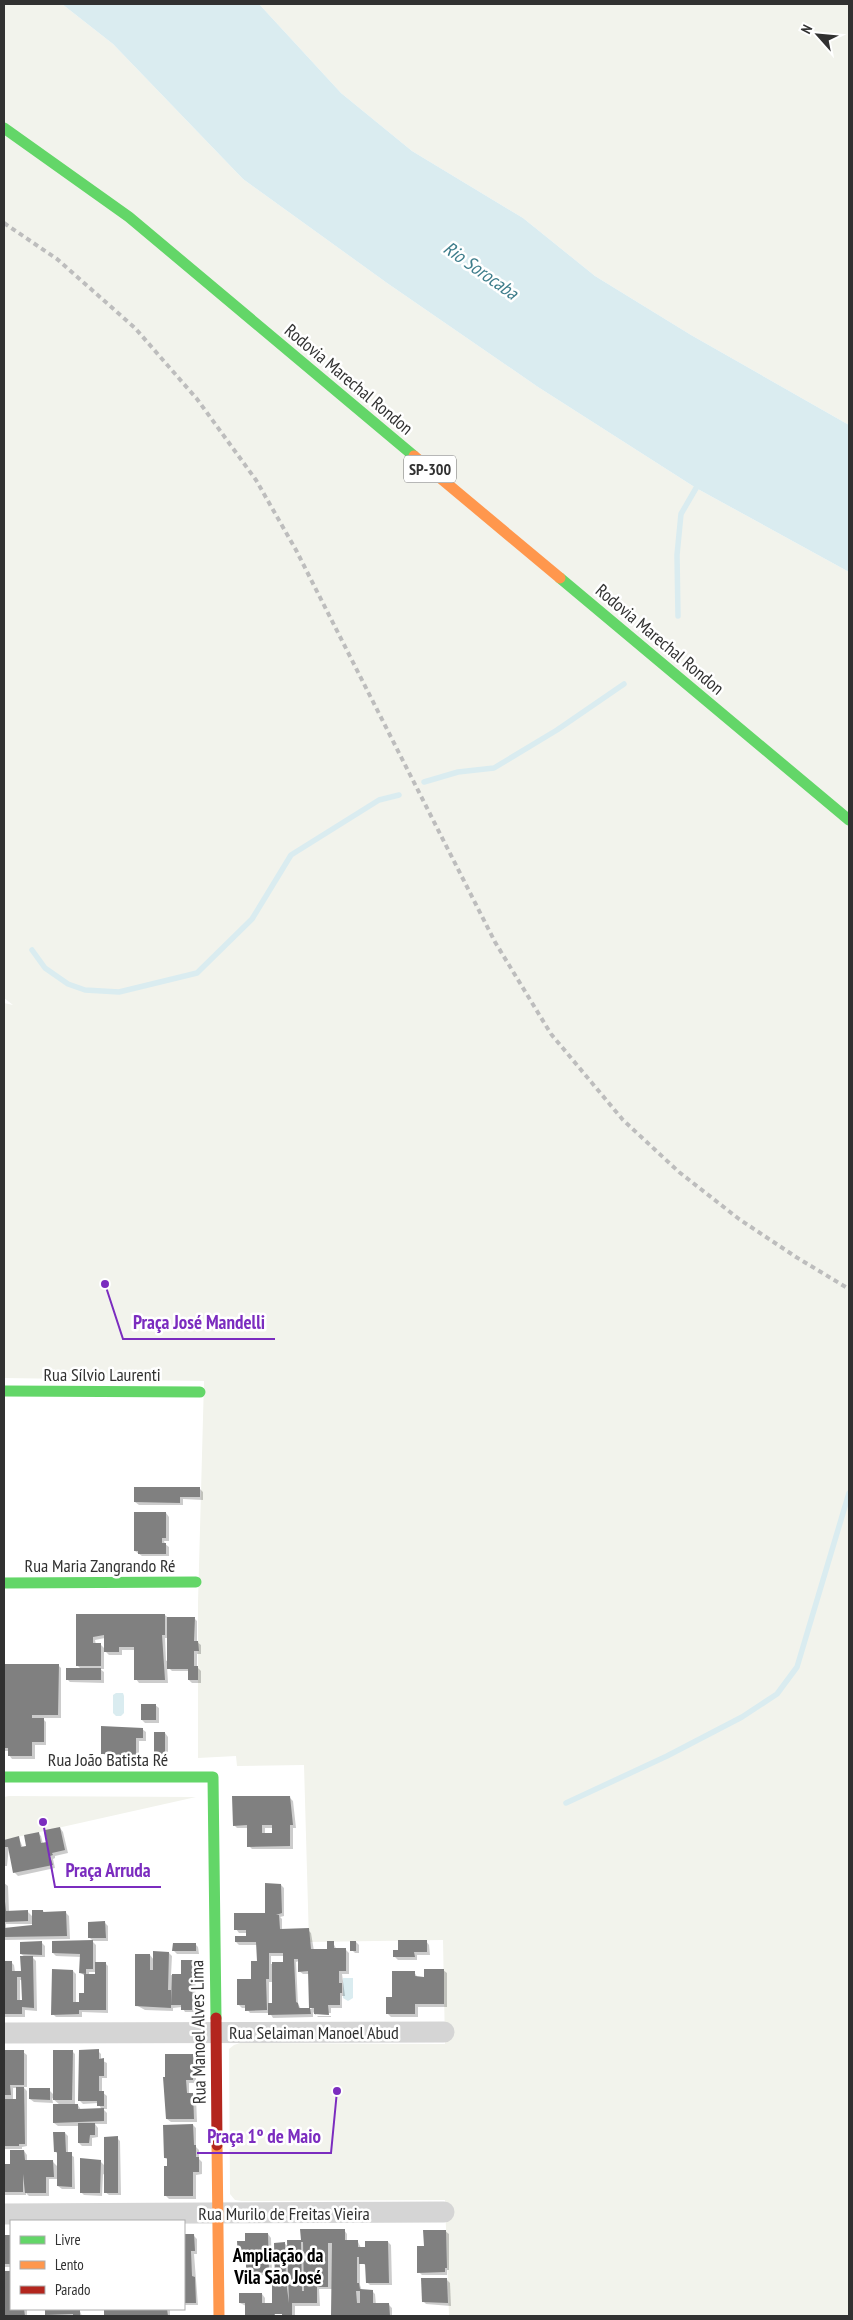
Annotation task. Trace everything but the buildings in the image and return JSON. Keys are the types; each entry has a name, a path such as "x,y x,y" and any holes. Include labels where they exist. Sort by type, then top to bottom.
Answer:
{"street":[{"name":"Rodovia Marechal Rondon","path":"4,128 129,217 849,820"},
{"name":"Rua Sílvio Laurenti","path":"4,1391 200,1392"},
{"name":"Rua Maria Zangrando Ré","path":"4,1583 196,1582"},
{"name":"Rua João Batista Ré","path":"4,1776 213,1777"},
{"name":"Rua Manoel Alves Lima","path":"213,1777 219,2316"},
{"name":"Rua Selaiman Manoel Abud","path":"4,2033 444,2032"},
{"name":"Rua Murilo de Freitas Vieira","path":"4,2214 444,2212"}],"shaded area":[{"path":"4,4 62,4 113,44 243,179 387,283 538,387 696,488 849,572 849,2316 449,2316 445,2200 242,2201 235,2200 230,2194 229,2049 240,2043 445,2044 443,1940 309,1942 304,1765 237,1766 236,1756 198,1758 198,1603 204,1381 4,1378 4,1003 13,1005 4,998"},
{"path":"259,4 849,4 849,425 691,335 595,276 523,218 412,151 341,93"},
{"path":"4,1797 196,1797 4,1840"}],"water":[{"name":"Rio Sorocaba","path":"62,4 259,4 341,93 412,151 523,218 595,276 691,335 849,425 849,572 696,488 538,387 387,283 243,179 113,44"},
{"path":"123,1693 124,1696 124,1713 121,1716 116,1716 113,1713 113,1695"},
{"path":"343,1978 353,1978 353,1998 348,2001 343,1998"}],"waterway":[{"path":"678,616 677,555 681,514 699,483"},
{"path":"424,782 458,772 494,768 557,730 624,684"},
{"path":"32,950 45,968 68,984 85,990 119,992 197,973 252,919 291,855 379,800 399,795"},
{"path":"566,1803 667,1756 742,1717 777,1694 797,1667 849,1493"}],"railway":[{"path":"4,223 57,259 135,328 197,399 256,480 296,550 495,942 551,1034 623,1120 679,1172 739,1219 849,1289"}],"traffic: fast":[{"path":"4,128 129,217 414,456"},
{"path":"560,578 849,820"},
{"path":"4,1391 200,1392"},
{"path":"4,1583 196,1582"},
{"path":"4,1777 213,1777 216,2018"}],"traffic: slow":[{"path":"414,456 560,578"},
{"path":"217,2145 219,2316"}],"traffic: jam":[{"path":"216,2018 217,2145"}],"place":[{"name":"Praça José Mandelli","path":"105,1284"},
{"name":"Praça Arruda","path":"43,1822"},
{"name":"Praça 1º de Maio","path":"337,2091"}],"district":[{"name":"Ampliação da Vila São José","path":"278,2266"}]}
